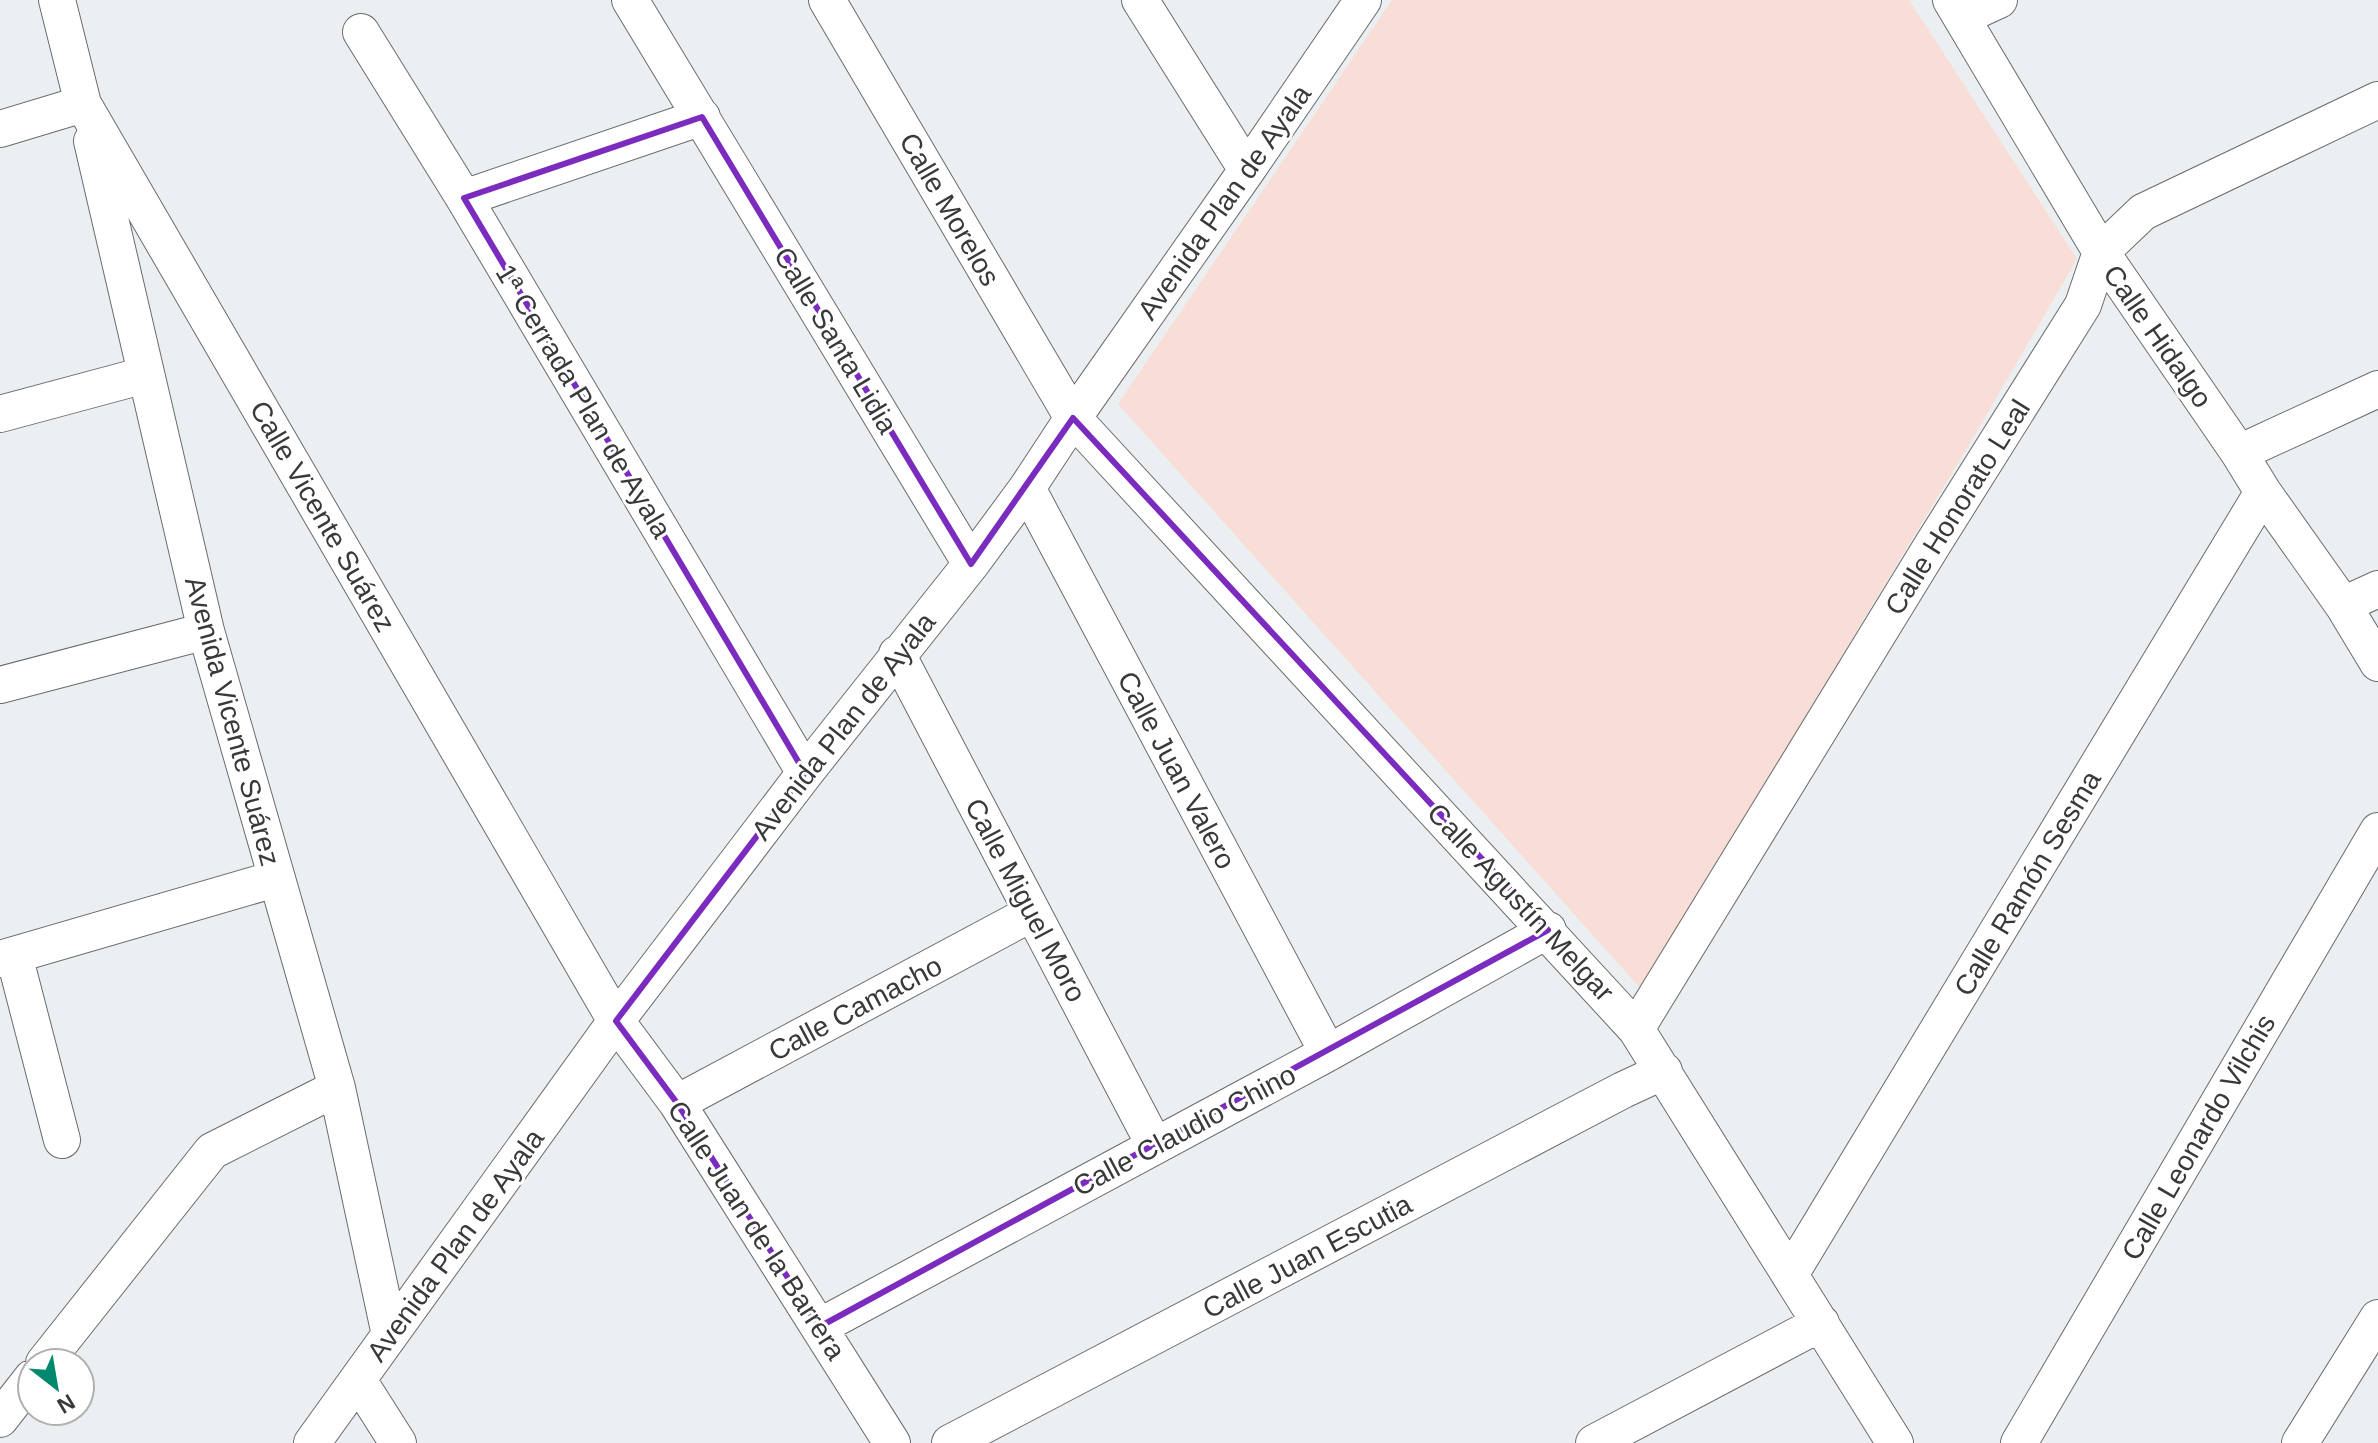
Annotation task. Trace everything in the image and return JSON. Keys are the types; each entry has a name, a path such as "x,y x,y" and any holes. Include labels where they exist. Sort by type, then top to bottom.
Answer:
{"street":[{"name":"Calle Vicente Suárez","path":"57,0 83,104 616,1021"},
{"name":"Calle Santa Lidia","path":"630,0 971,564"},
{"name":"Calle Morelos","path":"827,0 1073,418"},
{"path":"1140,0 1247,170"},
{"name":"Avenida Plan de Ayala","path":"312,1443 616,1021 1027,488 1363,0"},
{"path":"1956,9 1999,0"},
{"name":"Calle Hidalgo","path":"1956,9 2101,252 2343,605 2378,663"},
{"name":"1ª Cerrada Plan de Ayala","path":"361,32 464,198 805,773"},
{"name":"Calle Honorato Leal","path":"1636,1029 2083,305 2101,252 2143,212 2378,100"},
{"path":"0,129 83,104"},
{"name":"Avenida Vicente Suárez","path":"83,104 206,631 337,1088 390,1335"},
{"path":"464,198 702,117"},
{"path":"0,414 145,375"},
{"path":"2239,453 2378,389"},
{"name":"Calle Agustín Melgar","path":"1073,418 1636,1029 1895,1443"},
{"name":"Calle Juan Valero","path":"1027,488 1328,1053"},
{"name":"Calle Ramón Sesma","path":"1791,1273 2263,492"},
{"path":"2343,605 2378,589"},
{"path":"0,685 206,631"},
{"name":"Calle Miguel Moro","path":"897,654 1155,1146"},
{"name":"Calle Leonardo Vilchis","path":"2019,1443 2378,831"},
{"path":"62,1140 7,957 275,879"},
{"name":"Calle Camacho","path":"677,1103 1032,913"},
{"name":"Calle Claudio Chino","path":"819,1327 1328,1053 1548,930"},
{"name":"Calle Juan de la Barrera","path":"616,1021 677,1103 892,1443"},
{"name":"Calle Juan Escutia","path":"950,1443 1664,1071"},
{"path":"57,1347 212,1151 337,1088"},
{"path":"2300,1443 2378,1318"},
{"path":"1594,1443 1821,1323"},
{"path":"358,1380 398,1443"},
{"path":"0,1419 16,1398"}],"highlighted area":[{"path":"702,117 971,564 1073,418 1548,930 819,1327 677,1103 616,1021 805,773 464,198"}],"shaded area":[{"path":"1392,0 1909,0 2077,259 1970,443 1641,989 1118,404"}]}
